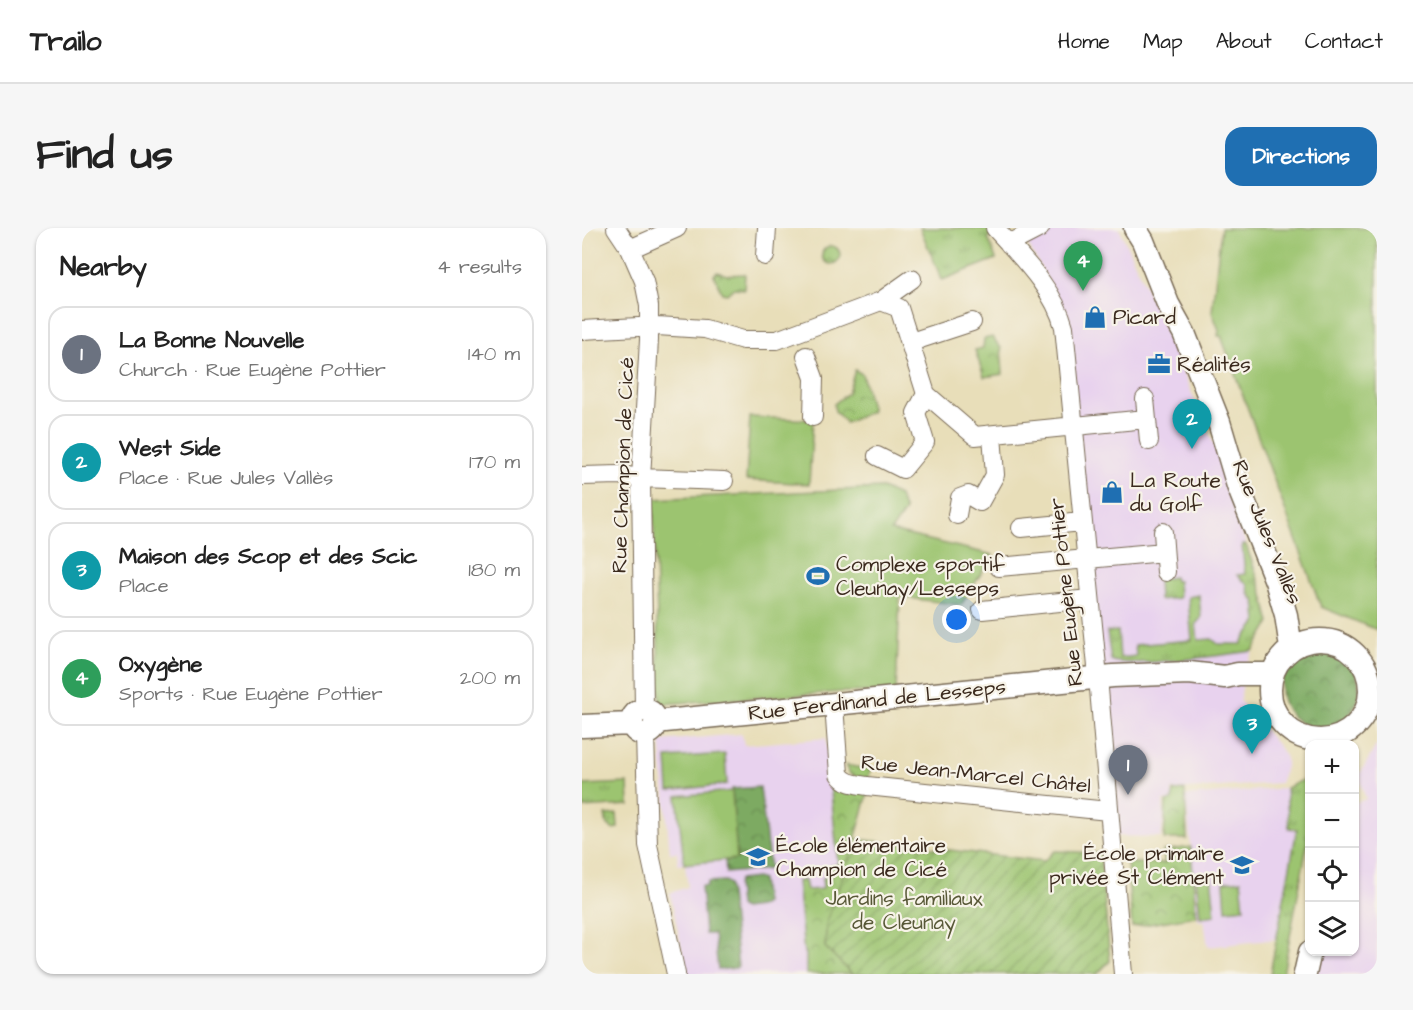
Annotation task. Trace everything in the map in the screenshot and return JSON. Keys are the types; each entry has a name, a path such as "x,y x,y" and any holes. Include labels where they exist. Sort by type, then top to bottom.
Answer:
{"main road":[{"name":"Rue Jules Vallès","path":"1135,228 1143,241 1171,311 1184,333 1219,422 1249,483 1301,616 1306,626 1320,639"},
{"name":"Rue Jules Vallès","path":"1151,228 1177,297 1184,333"},
{"name":"Rue Jules Vallès","path":"1219,422 1238,486 1276,581 1286,615 1291,648"},
{"path":"1317,740 1302,737 1285,726 1273,710 1271,683 1278,662 1291,648 1310,640 1320,639 1331,641 1350,650 1358,657 1368,675 1369,696 1366,708 1360,720 1337,740"},
{"name":"Rue Ferdinand de Lesseps","path":"582,726 834,705 1098,677 1189,673 1225,677 1231,680 1271,683"},
{"path":"1305,974 1309,956"}],"street":[{"name":"Rue Champion de Cicé","path":"616,228 630,249 644,281 649,306 641,478 648,845 676,974"},
{"path":"630,249 677,228"},
{"path":"765,256 767,228"},
{"name":"Rue Eugène Pottier","path":"995,228 1043,285 1061,317 1098,677 1123,974"},
{"path":"1010,244 1040,228"},
{"path":"582,330 649,326 705,329 743,340 777,340 800,344 881,301 912,279"},
{"path":"881,301 899,308 926,394 975,436 1146,419"},
{"path":"911,342 972,322"},
{"path":"800,344 814,378 813,417"},
{"path":"876,456 903,469 925,442 916,413 926,394"},
{"path":"1145,399 1149,441"},
{"path":"957,515 960,498 968,495 980,502 995,475 992,435"},
{"path":"582,476 619,475 724,481"},
{"path":"1021,528 1082,522"},
{"path":"1163,532 1166,572"},
{"path":"999,567 1164,552"},
{"path":"982,610 1089,599"},
{"name":"Rue Jean-Marcel Châtel","path":"834,705 839,774 847,782 1108,811"}],"shaded area":[{"path":"1019,228 1119,228 1218,455 1236,518 1255,567 1270,623 1245,669 1240,701 1286,758 1286,767 1280,783 1172,790 1172,800 1163,801 1161,837 1111,836 1069,319"},
{"name":"École élémentaire Champion de Cicé","path":"742,734 744,745 826,738 838,862 824,889 806,890 797,882 804,952 806,953 806,974 687,974 670,893 688,887 685,864 678,865 677,852 670,853 660,741"},
{"path":"1377,744 1377,974 1310,974 1314,956 1359,956 1359,802 1366,799 1360,774"},
{"name":"École primaire privée St Clément","path":"1286,788 1289,828 1297,829 1277,939 1208,947 1204,920 1198,920 1186,796"}],"green space":[{"path":"920,228 1012,228 988,238 996,259 942,280"},
{"path":"1221,228 1377,228 1377,630 1321,607 1221,336 1218,336 1219,330 1212,312"},
{"path":"831,246 837,249 840,255 837,261 831,264 825,261 822,255 825,249"},
{"path":"717,272 727,275 745,274 744,289 734,288 727,294 722,293 714,275"},
{"path":"992,337 1001,348 1003,374 984,377 975,350 983,348 984,339"},
{"path":"855,370 862,374 872,411 846,423 835,411 834,404 848,393"},
{"path":"750,417 813,420 809,484 746,480"},
{"name":"Complexe sportif Cleunay/Lesseps","path":"882,488 899,496 905,511 891,531 993,555 961,605 900,597 896,692 842,692 660,704 653,499"},
{"path":"1242,545 1246,545 1270,623 1253,651 1157,662 1137,663 1111,660 1107,632 1118,631 1120,658 1136,656 1135,645 1192,640 1188,597 1199,595 1201,618 1196,624 1198,640 1212,639 1218,644 1242,644 1257,622 1255,599 1252,599 1249,594 1248,585 1237,575 1245,574"},
{"path":"1174,577 1175,581 1178,581 1179,598 1159,600 1158,579"},
{"path":"1320,650 1335,653 1348,661 1356,674 1359,689 1356,704 1348,717 1335,725 1320,728 1305,725 1292,717 1284,704 1281,689 1284,674 1292,661 1305,653"},
{"path":"725,754 727,784 669,791 667,758"},
{"path":"846,765 871,770 867,781 850,774"},
{"path":"1305,779 1305,856 1283,974 1270,974 1297,829 1289,828 1286,788"},
{"path":"830,781 869,790 825,946 852,974 806,974 806,953 804,953 797,881 805,880 807,890 823,889 822,878 831,877 831,866 838,864"},
{"path":"628,783 629,805 582,808 582,785"},
{"path":"760,787 770,869 726,873 725,861 737,859 732,789"},
{"path":"1185,790 1187,839 1164,839 1166,802 1172,800 1174,791"},
{"path":"732,791 737,859 684,864 677,796"},
{"path":"617,814 618,828 612,829 607,825 605,815"},
{"name":"Jardins familiaux de Cleunay","path":"856,839 1044,861 1055,851 1100,853 1110,961 1097,974 852,974 825,947 827,920"},
{"path":"1191,847 1196,916 1132,927 1127,863 1165,863 1163,851"},
{"path":"1211,874 1215,915 1200,917 1196,876"},
{"path":"757,878 762,880 765,903 759,907 743,909 739,906 737,885 739,880"},
{"path":"1241,880 1244,908 1226,910 1224,882"},
{"path":"725,881 729,884 738,966 718,970 714,934 705,934 701,886 707,886 708,882"}],"place":[{"name":"Oxygène","path":"1083,291"},
{"name":"Picard","path":"1095,317"},
{"name":"Réalités","path":"1159,364"},
{"name":"West Side","path":"1192,449"},
{"name":"La Route du Golf","path":"1112,492"},
{"name":"Complexe sportif Cleunay/Lesseps","path":"818,576"},
{"name":"Maison des Scop et des Scic","path":"1252,754"},
{"name":"La Bonne Nouvelle","path":"1128,795"},
{"name":"École élémentaire Champion de Cicé","path":"758,857"},
{"name":"École primaire privée St Clément","path":"1242,865"}]}
